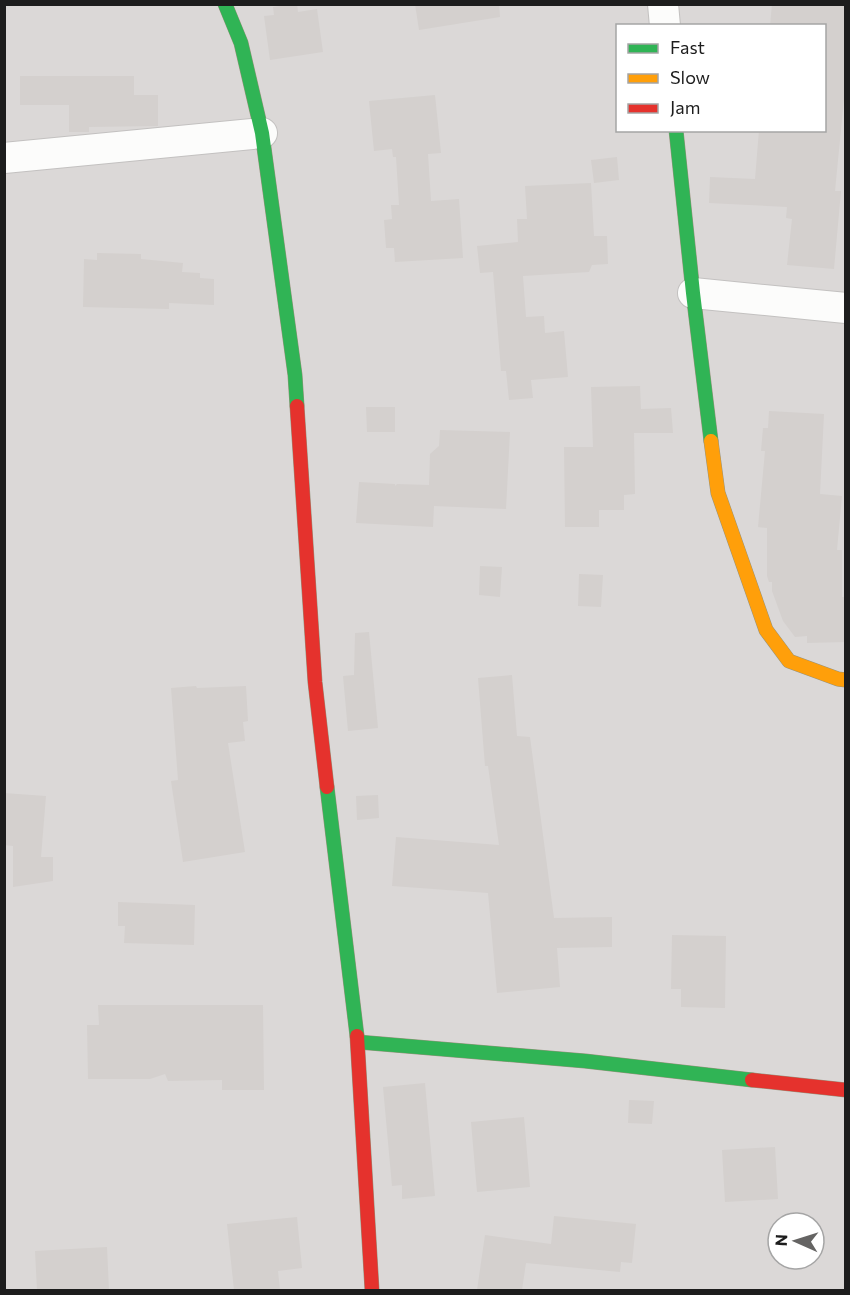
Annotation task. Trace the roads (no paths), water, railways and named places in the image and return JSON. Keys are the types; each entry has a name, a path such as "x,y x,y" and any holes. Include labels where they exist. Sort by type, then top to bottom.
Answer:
{"street":[{"path":"225,4 241,43 262,134 295,375 315,682 358,1042 372,1290"},
{"path":"663,4 665,24"},
{"path":"675,132 718,493 766,630 789,661 846,680"},
{"path":"4,158 262,134"},
{"path":"693,293 846,308"},
{"path":"358,1042 585,1061 846,1090"}]}
